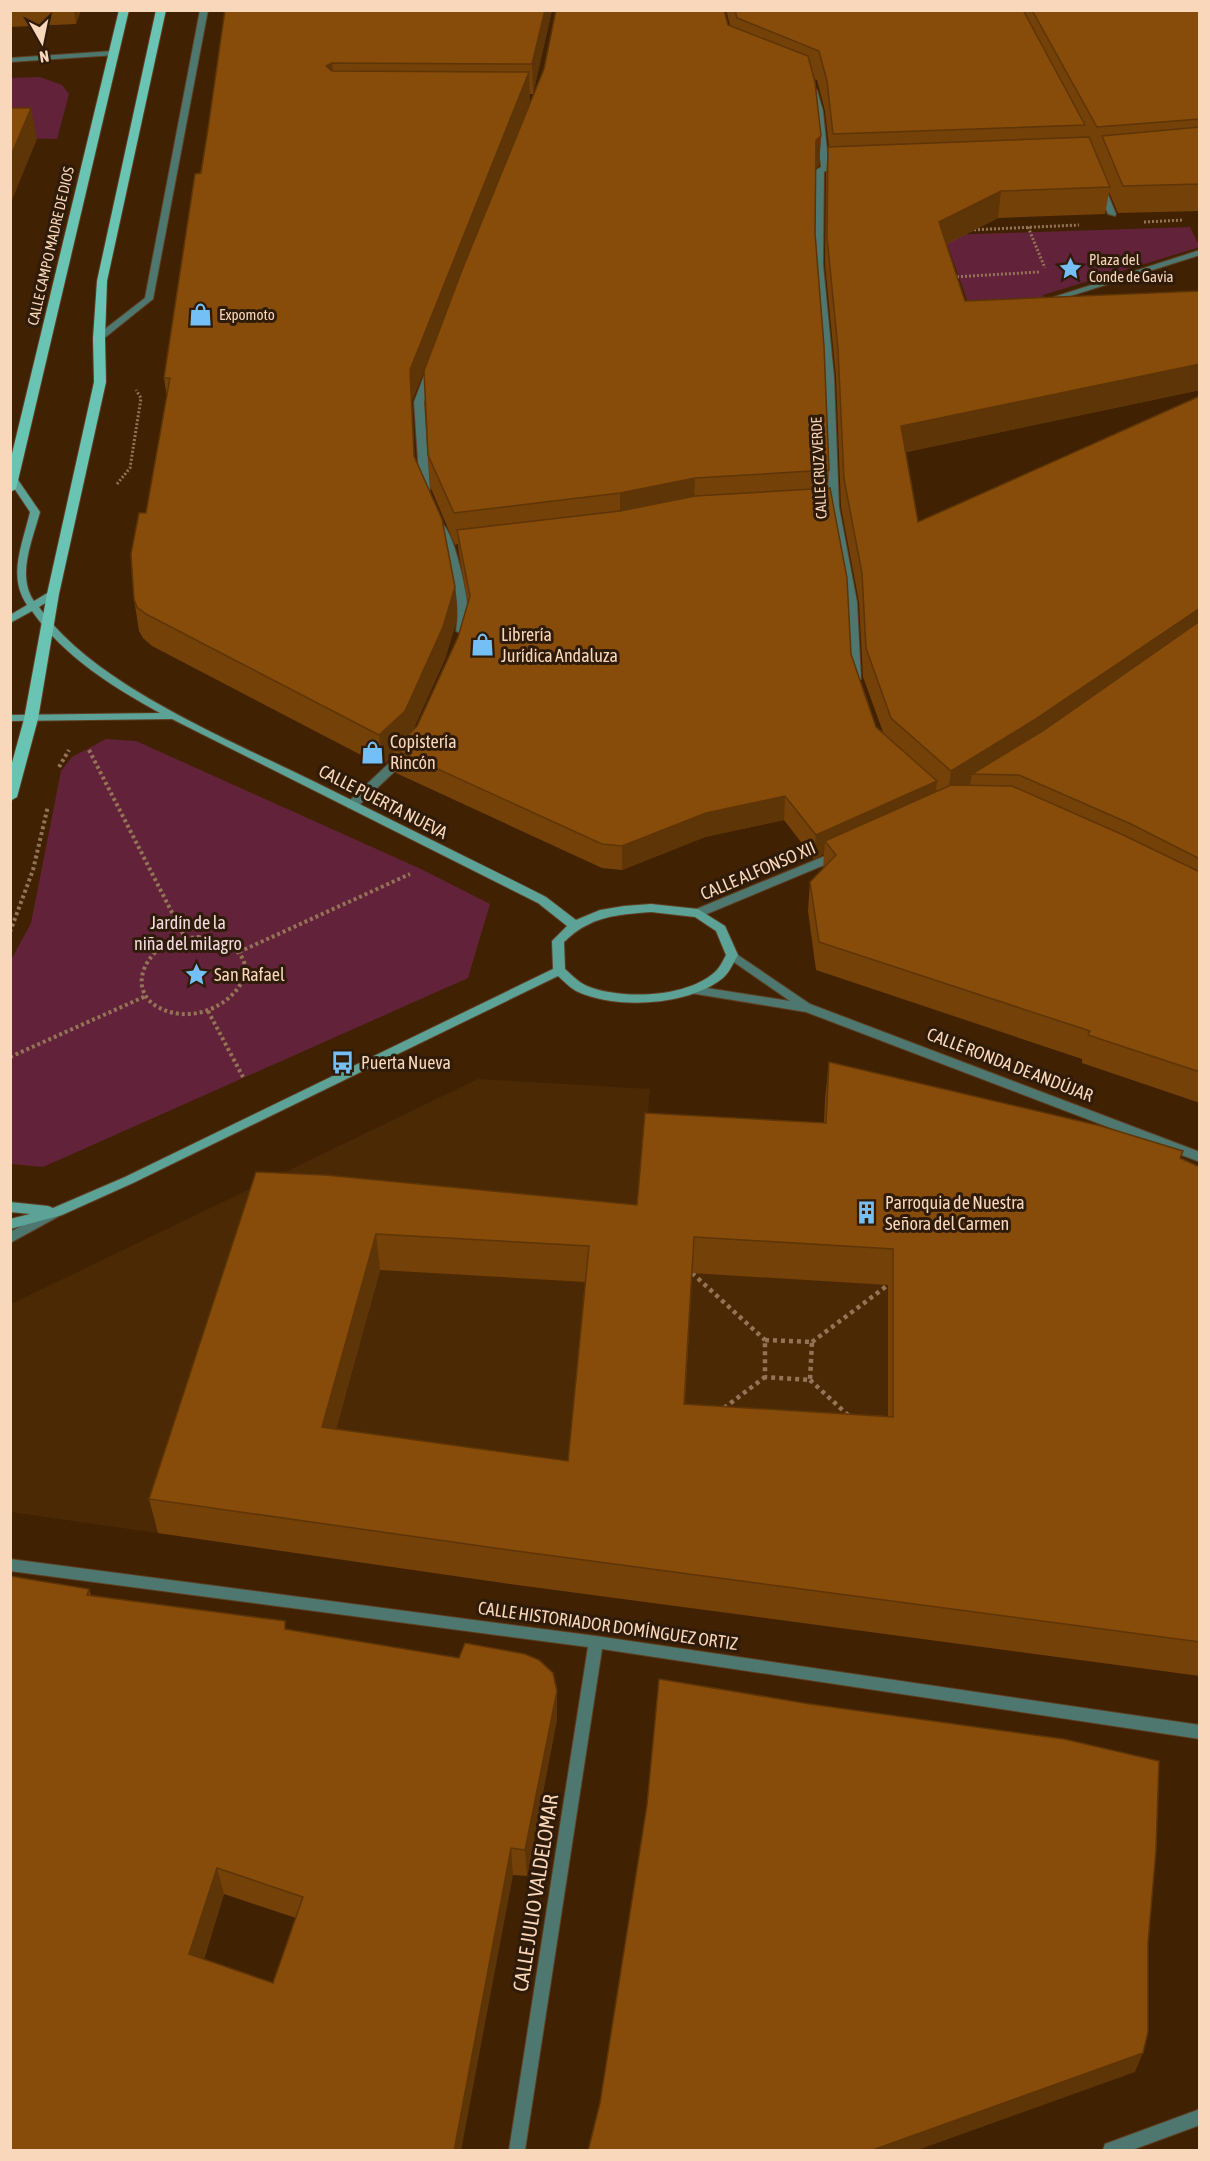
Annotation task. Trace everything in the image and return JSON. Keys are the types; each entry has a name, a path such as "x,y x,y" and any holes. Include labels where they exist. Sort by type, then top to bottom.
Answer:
{"main road":[{"name":"CALLE CAMPO MADRE DE DIOS","path":"12,484 124,10"},
{"path":"10,796 31,718 53,594 100,382 99,338 102,281 161,10"}],"street":[{"path":"99,338 149,299 204,10"},
{"path":"10,60 113,53"},
{"path":"812,83 819,111 825,169 836,168"},
{"name":"CALLE CRUZ VERDE","path":"825,169 820,170 819,264 830,387 834,507 852,602 856,676 859,687"},
{"path":"1098,181 1112,214"},
{"path":"1058,297 1200,252"},
{"path":"428,498 423,487 419,402 434,361"},
{"name":"CALLE PUERTA NUEVA","path":"12,484 35,512 20,577 26,595 47,628 94,667 174,716 542,900 573,924"},
{"path":"822,507 834,507"},
{"path":"437,519 451,550 464,619 458,640"},
{"path":"451,550 462,549"},
{"path":"10,620 53,594"},
{"name":"CALLE PUERTA NUEVA","path":"31,718 174,716"},
{"path":"10,718 31,718"},
{"path":"352,805 413,746"},
{"name":"CALLE ALFONSO XII","path":"699,914 844,853"},
{"path":"651,908 699,914 721,929 732,955 721,974 694,990 653,997 616,997 580,988 559,971 558,941 573,924 606,912 651,908"},
{"name":"CALLE RONDA DE ANDÚJAR","path":"732,955 807,1008"},
{"path":"10,1238 58,1212 408,1046 559,971"},
{"name":"CALLE RONDA DE ANDÚJAR","path":"694,990 807,1008 1200,1157"},
{"path":"10,1207 58,1212"},
{"path":"10,1224 58,1212"},
{"name":"CALLE HISTORIADOR DOMÍNGUEZ ORTIZ","path":"10,1565 596,1642 1200,1732"},
{"name":"CALLE JULIO VALDELOMAR","path":"517,2151 596,1642"},
{"path":"1111,2151 1200,2117"}],"path":[{"path":"1140,223 1188,220"},
{"path":"960,230 1083,225"},
{"path":"1028,227 1058,297"},
{"path":"950,267 956,286"},
{"path":"56,777 71,747"},
{"path":"80,748 89,748 185,939"},
{"path":"10,932 33,870 48,805"},
{"path":"238,952 421,869"},
{"path":"185,939 216,939 238,952 246,967 245,981 238,993 227,1002 208,1011 178,1014 150,1002 139,980 142,967 151,955 164,945 185,939"},
{"path":"10,1057 146,996"},
{"path":"208,1011 243,1077"},
{"path":"692,1273 765,1340 812,1342 888,1285"},
{"path":"765,1340 765,1377"},
{"path":"810,1380 812,1342"},
{"path":"719,1412 765,1377 810,1380 853,1420"}],"shaded area":[{"path":"478,1079 650,1089 637,1242 1199,1209 1199,1676 510,1584 11,1512 11,1304"}],"green space":[{"path":"40,77 62,85 69,94 57,139 11,138 11,78"},
{"path":"1190,227 1200,247 1043,295 1049,314 973,317 944,235"},
{"name":"Jardín de la niña del milagro","path":"106,739 136,741 421,869 490,904 468,978 43,1167 11,1164 11,960 31,923 61,771 72,757"}],"building":[{"path":"225,10 545,10 532,64 332,63 326,66 332,71 529,72 410,370 414,456 442,519 455,587 443,627 405,711 379,735 146,614 137,607 134,599 131,554 139,513 146,513 170,378 164,378 195,174 201,173"},
{"path":"556,10 724,10 728,25 808,56 815,82 821,136 816,140 815,233 824,346 829,470 695,478 620,493 454,513 428,455 424,371 462,270 544,69"},
{"path":"735,10 1023,10 1085,125 833,134 827,81 819,51 737,18"},
{"path":"1032,10 1200,10 1200,119 1097,127"},
{"path":"10,108 31,108 10,158"},
{"path":"1200,127 1200,184 1123,186 1102,136"},
{"path":"1089,137 1110,187 1001,191 939,222 965,301 1200,291 1200,364 901,426 918,522 1200,396 1200,608 1034,720 951,771 891,718 866,648 862,573 844,479 838,349 827,237 828,147"},
{"path":"830,488 847,578 851,654 876,727 937,781 816,835 785,796 706,813 622,846 602,844 394,749 417,726 458,637 470,596 457,530 620,511 695,496"},
{"path":"1200,621 1200,859 1131,824 1019,775 972,774 1044,730"},
{"path":"951,785 1012,786 1200,872 1200,1072 1088,1035 1090,1031 819,942 810,882 836,855 825,841"},
{"path":"829,1062 1101,1126 1183,1151 1180,1158 1200,1167 1200,1642 509,1550 149,1499 256,1172 325,1175 637,1205 645,1113 826,1123","holes":["376,1234 589,1246 568,1461 322,1427","694,1237 893,1249 893,1417 684,1404"]},
{"path":"10,1576 89,1589 87,1595 285,1621 285,1629 459,1658 465,1643 525,1654 539,1660 553,1673 557,1691 525,1850 511,1848 454,2151 10,2151","holes":["217,1868 303,1897 273,1983 189,1954"]},
{"path":"659,1679 810,1704 1064,1739 1159,1761 1156,1850 1148,1943 1148,2032 1143,2053 870,2151 588,2151 600,2103 647,1805"}],"place":[{"name":"Plaza del Conde de Gavia","path":"1071,269"},
{"name":"Expomoto","path":"201,315"},
{"name":"Librería Jurídica Andaluza","path":"483,645"},
{"name":"Copistería Rincón","path":"372,752"},
{"name":"San Rafael","path":"196,975"},
{"name":"Puerta Nueva","path":"343,1063"},
{"name":"Parroquia de Nuestra Señora del Carmen","path":"867,1213"}]}
